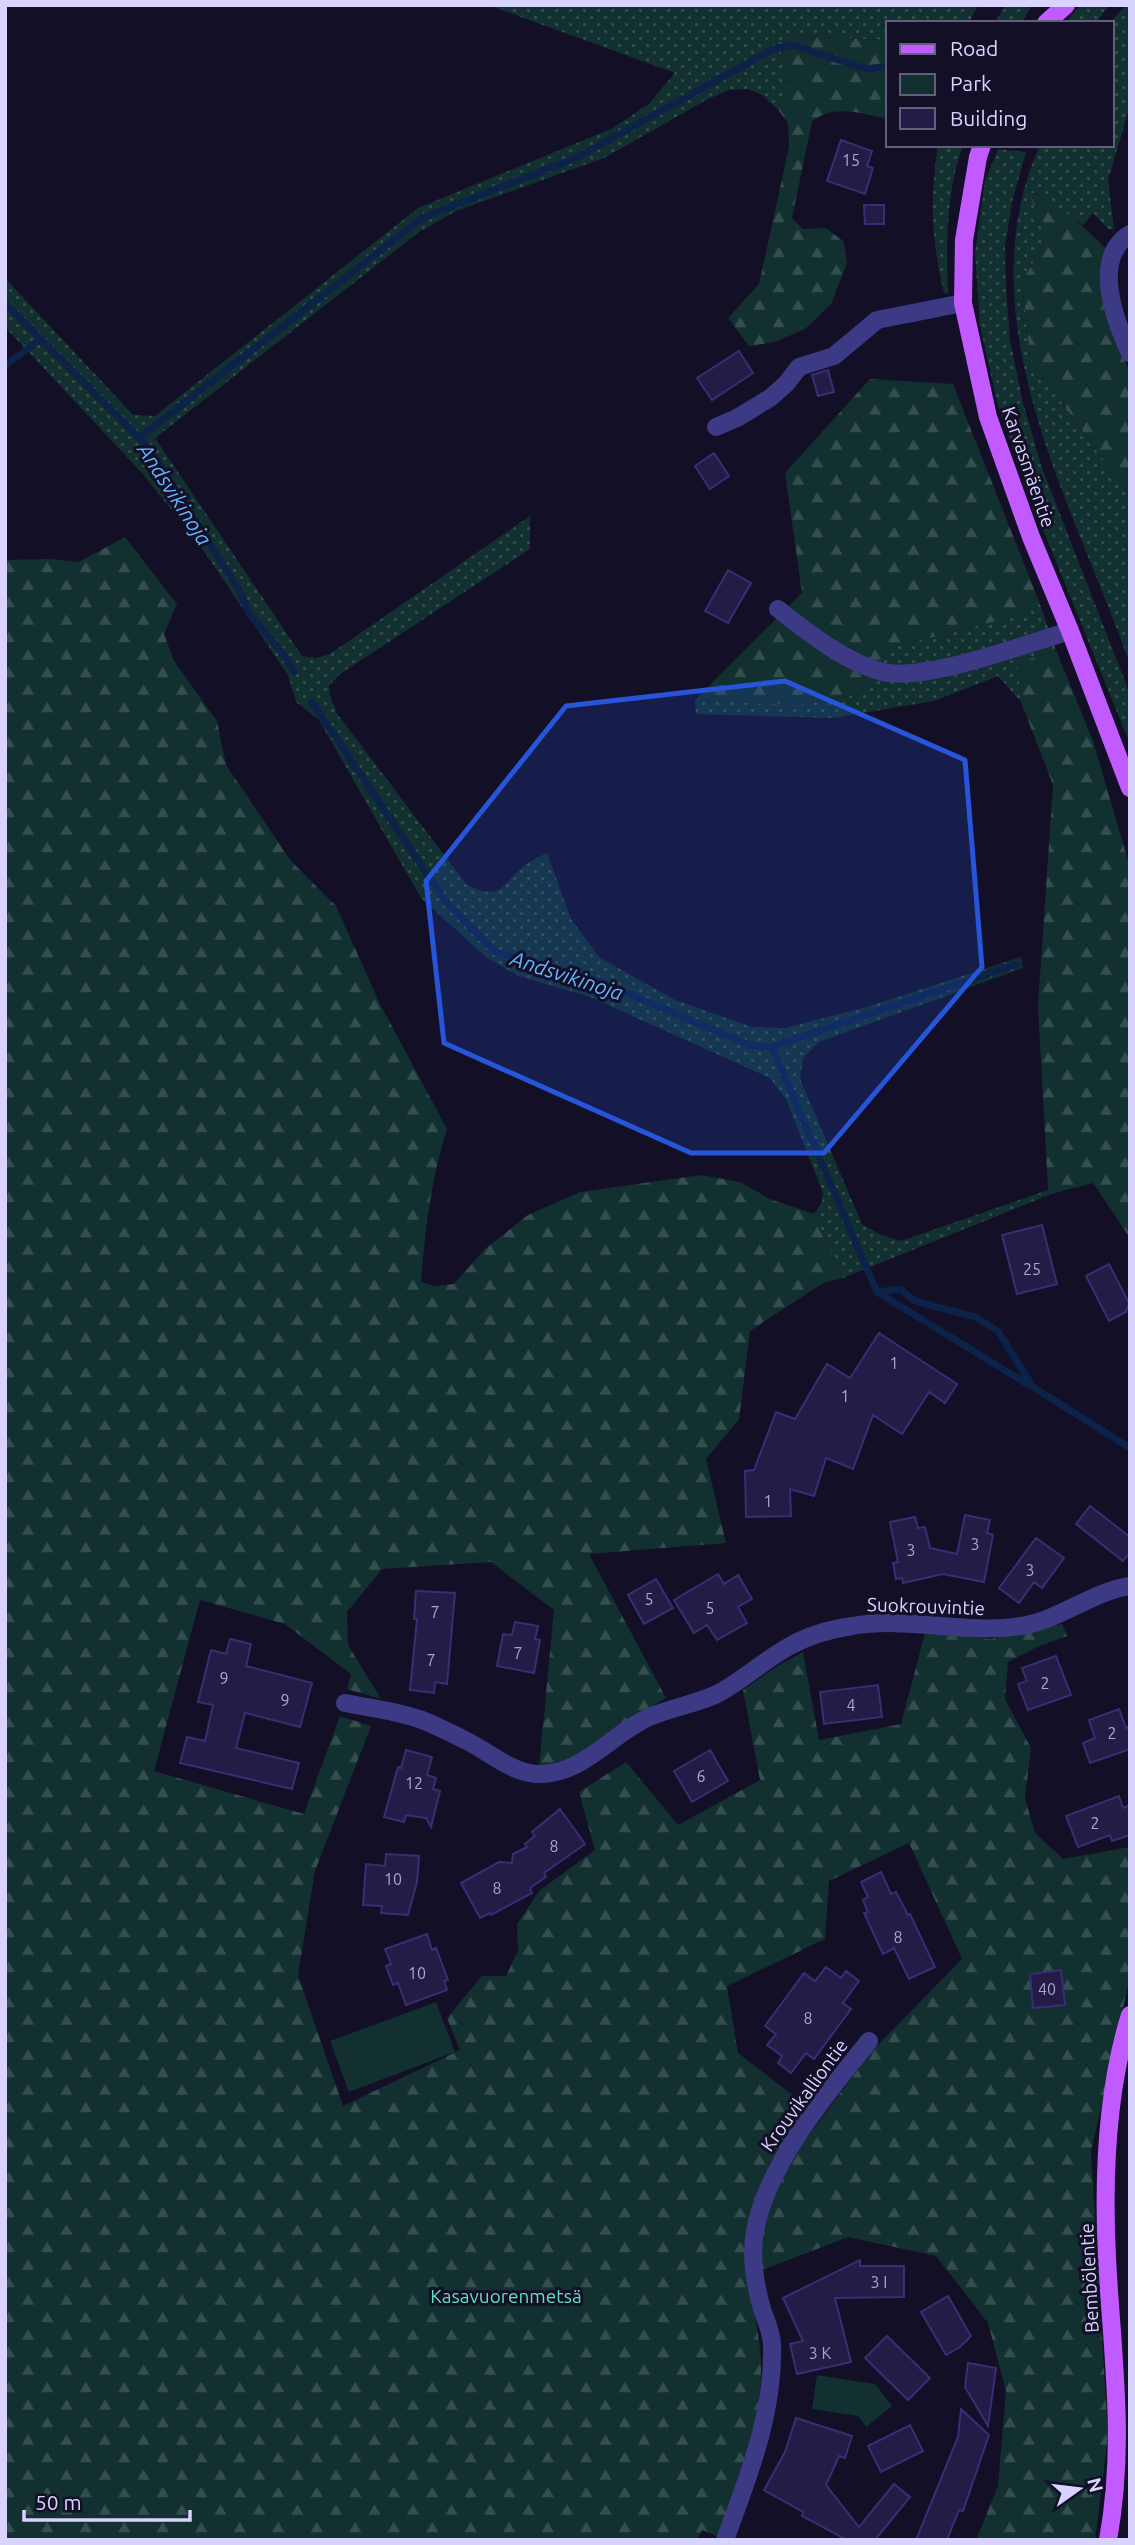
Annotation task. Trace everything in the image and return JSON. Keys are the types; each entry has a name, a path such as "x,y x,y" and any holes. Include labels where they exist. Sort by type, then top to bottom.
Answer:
{"main road":[{"path":"1047,21 1059,5"},
{"path":"1048,21 1066,5"},
{"name":"Karvasmäentie","path":"980,151 964,240 964,303 988,417 1021,511 1130,788"},
{"name":"Bembölentie","path":"1108,2540 1115,2501 1119,2448 1107,2256 1107,2162 1112,2091 1130,2015"}],"street":[{"path":"1130,234 1119,241 1108,271 1114,314 1130,353"},
{"path":"716,427 770,398 786,384 799,367 834,356 877,320 964,303"},
{"path":"778,609 850,658 882,671 908,674 941,668 1070,631"},
{"name":"Suokrouvintie","path":"345,1703 420,1719 466,1740 513,1768 534,1774 553,1773 587,1759 635,1724 719,1693 788,1647 821,1633 854,1625 898,1623 1009,1628 1032,1624 1092,1598 1130,1587"},
{"name":"Krouvikalliontie","path":"724,2540 759,2446 767,2409 772,2343 753,2268 755,2230 776,2169 836,2082 869,2041"}],"highlighted area":[{"path":"785,681 965,760 982,967 824,1153 691,1153 444,1043 426,881 566,706"}],"green space":[{"path":"488,5 978,5 970,21 886,21 886,40 798,36 778,43 789,81 779,111 762,95 748,89 729,90 708,99 604,158 456,211 419,232 155,438 302,656 317,658 330,654 530,516 530,549 340,674 329,686 338,715 467,885 487,892 499,890 525,865 547,853 571,919 599,957 675,1000 752,1027 785,1028 867,1007 1021,957 1023,968 819,1042 803,1058 800,1079 862,1224 881,1235 901,1241 1048,1190 1054,1193 843,1278 814,1214 822,1202 823,1193 787,1101 770,1078 588,996 518,976 486,957 421,898 319,720 296,702 288,675 199,544 142,473 5,327 5,278 133,415 155,416 418,208 611,129 649,104 675,73"},
{"path":"1005,5 1032,5 1022,21 996,21"},
{"path":"1081,5 1109,5 1097,21 1067,21"},
{"path":"1126,5 1130,5 1130,106 1108,180 1114,229 1109,230 1093,213 1083,225 1030,192 1046,240 1022,282 1030,358 1130,497 1130,664 1056,475 1035,409 1020,343 1014,276 1019,210 1039,147 1114,147 1114,21 1111,21"},
{"path":"798,36 886,40 886,119 838,111 820,116 812,122 792,218 803,229 826,228 844,242 847,263 831,304 805,329 775,342 749,346 728,318 759,284 789,147 788,123 779,111 789,81 778,43"},
{"path":"938,147 962,147 950,200 947,238 948,294 944,293 936,254 934,184"},
{"path":"998,149 1026,152 1012,202 1005,247 1010,340 1023,403 1042,468 1130,694 1130,744 1026,488 998,406 980,326 975,253 985,181"},
{"path":"1029,192 1061,209 1107,250 1110,322 1130,373 1130,497 1030,358 1022,282 1046,240"},
{"path":"870,379 953,384 1038,599 1019,615 887,649 860,694 797,705 695,700 802,593 785,473"},
{"name":"Kasavuorenmetsä","path":"125,537 177,604 164,634 174,661 217,721 226,765 291,861 336,906 380,1004 447,1129 430,1205 421,1282 434,1286 454,1284 485,1249 528,1215 580,1192 701,1175 740,1182 770,1199 814,1214 843,1278 823,1283 750,1331 739,1419 706,1459 726,1543 589,1554 666,1698 597,1745 569,1759 539,1767 554,1610 491,1562 382,1569 347,1612 348,1645 381,1699 347,1689 351,1674 285,1624 200,1600 154,1771 304,1814 340,1716 371,1726 315,1871 298,1975 343,2106 460,2050 447,2018 482,1976 506,1976 518,1951 517,1924 539,1891 595,1850 579,1792 626,1762 678,1825 760,1780 743,1690 803,1652 819,1740 901,1724 925,1633 991,1639 1062,1624 1067,1636 1008,1662 1005,1699 1031,1748 1025,1798 1035,1833 1063,1859 1130,1847 1130,1977 1091,2152 1108,2435 1095,2540 976,2540 998,2486 1006,2391 988,2323 936,2256 848,2237 765,2269 758,2267 761,2229 785,2167 871,2052 962,1959 909,1843 829,1881 825,1939 727,1986 738,2053 809,2108 767,2169 756,2202 750,2273 760,2352 760,2391 747,2456 718,2537 702,2530 697,2540 5,2540 5,560 50,559 79,562"},
{"path":"1038,599 1056,650 1018,663 1021,702 998,676 934,701 833,718 696,714 695,700 797,705 860,694 887,649 1019,615"},
{"path":"1056,650 1093,741 1130,867 1130,1238 1093,1183 1054,1193 1048,1190 1038,1005 1053,785 1021,702 1018,663"},
{"path":"436,2002 455,2052 349,2092 330,2041"},
{"path":"817,2375 875,2384 892,2406 866,2427 858,2416 812,2409"}],"building":[{"path":"841,140 872,151 867,166 873,168 865,194 827,181"},
{"path":"864,205 884,205 884,224 865,224"},
{"path":"739,351 753,373 712,400 697,378"},
{"path":"828,370 834,392 818,396 812,375"},
{"path":"714,453 729,476 710,489 695,466"},
{"path":"728,570 751,583 728,623 705,611"},
{"path":"1042,1225 1057,1284 1017,1294 1002,1235"},
{"path":"1109,1264 1129,1303 1126,1312 1109,1321 1086,1276"},
{"path":"879,1333 957,1384 945,1403 929,1392 902,1434 873,1415 853,1469 826,1458 814,1496 790,1489 791,1516 746,1517 745,1471 754,1470 776,1412 795,1419 827,1364 850,1378"},
{"path":"1090,1506 1130,1537 1130,1552 1123,1561 1076,1524"},
{"path":"965,1515 990,1520 987,1533 993,1535 984,1582 943,1574 903,1583 902,1578 896,1579 893,1563 898,1562 890,1522 915,1517 918,1528 925,1527 930,1548 957,1554"},
{"path":"1036,1538 1064,1558 1042,1588 1034,1582 1019,1603 999,1588"},
{"path":"718,1574 724,1584 738,1575 752,1599 738,1607 747,1623 717,1640 707,1625 694,1633 674,1600"},
{"path":"656,1579 673,1608 644,1624 628,1595"},
{"path":"416,1591 455,1593 447,1684 435,1682 434,1693 410,1690 417,1619 414,1619"},
{"path":"515,1622 538,1626 535,1639 540,1640 534,1673 497,1666 503,1634 512,1635"},
{"path":"230,1639 251,1644 246,1666 312,1683 300,1727 245,1713 236,1748 299,1763 292,1789 180,1763 187,1737 205,1741 213,1705 198,1702 211,1650 226,1654"},
{"path":"1056,1656 1071,1695 1028,1710 1018,1684 1027,1681 1022,1668"},
{"path":"878,1685 882,1717 824,1724 820,1692"},
{"path":"1119,1709 1126,1728 1130,1726 1130,1749 1090,1763 1083,1743 1095,1738 1089,1720"},
{"path":"406,1750 432,1757 427,1775 436,1778 433,1789 440,1791 431,1827 426,1818 406,1815 404,1822 384,1817 398,1767 401,1768"},
{"path":"710,1750 728,1781 692,1802 674,1771"},
{"path":"1119,1796 1123,1808 1130,1805 1130,1835 1112,1841 1110,1835 1078,1847 1066,1816"},
{"path":"560,1809 585,1844 544,1873 546,1877 530,1888 532,1893 480,1918 461,1883 499,1862 512,1863 513,1854 527,1847 525,1844 535,1836 532,1832"},
{"path":"386,1854 419,1856 417,1882 408,1915 381,1913 382,1906 363,1905 366,1864 385,1866"},
{"path":"881,1872 891,1894 896,1892 908,1915 910,1914 935,1967 909,1979 894,1948 883,1954 864,1913 868,1912 863,1900 868,1897 861,1882"},
{"path":"427,1934 432,1950 436,1948 448,1980 444,1981 447,1990 406,2005 398,1983 393,1985 386,1966 391,1964 385,1949"},
{"path":"826,1967 841,1978 846,1971 859,1981 843,2003 851,2009 814,2059 806,2053 791,2073 778,2063 782,2056 767,2045 776,2034 765,2026 804,1973 815,1981"},
{"path":"1061,1970 1065,2005 1033,2008 1030,1974"},
{"path":"860,2260 860,2266 904,2266 904,2297 835,2298 851,2362 797,2374 790,2344 803,2341 783,2298"},
{"path":"948,2296 971,2336 960,2347 946,2355 921,2312"},
{"path":"887,2336 930,2378 908,2400 865,2358"},
{"path":"968,2363 996,2368 988,2426 965,2387"},
{"path":"961,2409 989,2435 963,2511 959,2510 947,2540 916,2540 958,2437"},
{"path":"796,2418 852,2436 845,2458 839,2456 826,2485 859,2527 894,2484 910,2497 875,2540 847,2540 802,2516 803,2512 764,2490 785,2452"},
{"path":"910,2425 923,2451 881,2472 868,2446"}],"waterway":[{"path":"139,438 422,218 578,157 773,49 791,45 867,69 886,66"},
{"name":"Andsvikinoja","path":"5,303 150,449 239,590 250,615 282,652 294,672"},
{"path":"5,366 40,339"},
{"name":"Andsvikinoja","path":"312,702 446,902 495,952 596,980 749,1045 772,1047 1017,964"},
{"path":"772,1047 877,1292 900,1289 915,1301 975,1317 998,1331 1033,1387 1130,1448"},
{"path":"877,1292 1029,1385"}]}
